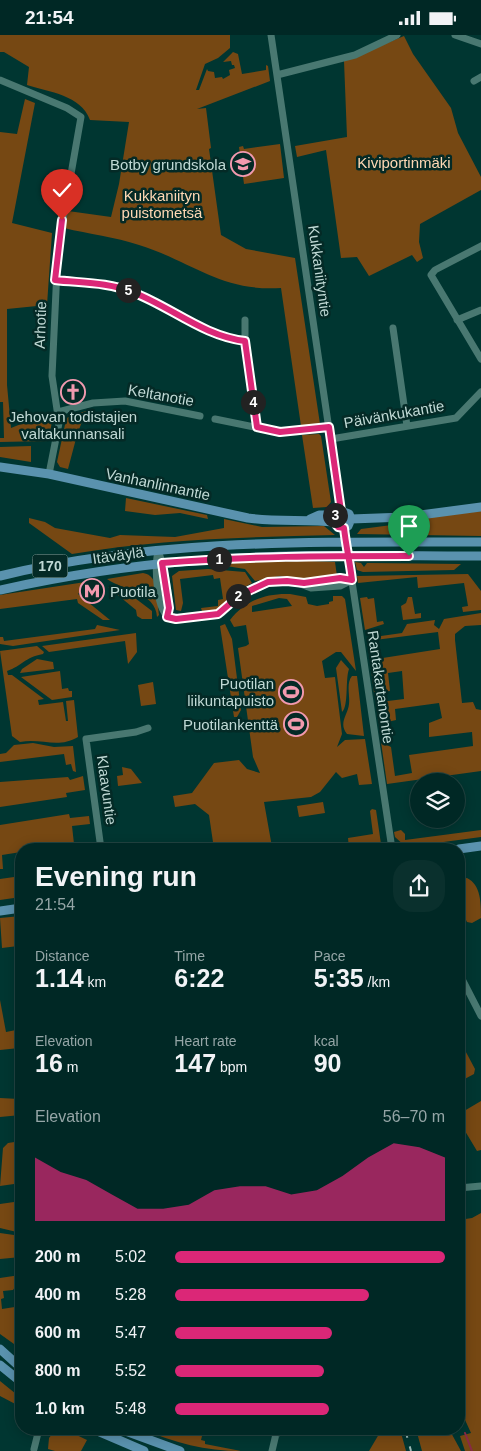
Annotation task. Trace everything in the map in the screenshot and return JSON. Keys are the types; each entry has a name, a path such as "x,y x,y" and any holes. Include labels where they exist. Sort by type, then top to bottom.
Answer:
{"main road":[{"name":"Vanhanlinnantie","path":"0,467 49,474 248,518 276,521 310,519 319,515 337,516"},
{"path":"351,519 405,517 481,507"},
{"path":"348,514 351,519 348,526 344,528 338,527 337,516 348,514"},
{"name":"Itäväylä","path":"0,576 158,550 239,544 328,541 481,542"},
{"name":"Itäväylä","path":"0,590 65,577 159,564 246,557 481,556"},
{"path":"465,848 481,846"},
{"path":"0,911 15,909"},
{"path":"0,1349 15,1362"},
{"path":"0,1365 15,1377"},
{"path":"108,1435 144,1451"},
{"path":"136,1435 180,1451"}],"street":[{"name":"Kukkaniityntie","path":"272,35 331,439 337,516"},
{"path":"277,75 355,55 397,35"},
{"path":"455,35 481,44"},
{"name":"Arhotie","path":"0,80 67,108 81,117 62,220 55,280 52,376 59,423 49,474"},
{"path":"481,246 442,266 431,275 481,359"},
{"path":"55,280 103,285 130,291 215,333 245,341"},
{"path":"457,320 481,309"},
{"path":"245,320 245,341 257,427"},
{"path":"393,327 407,426"},
{"name":"Päivänkukantie","path":"331,439 456,418 481,392"},
{"name":"Keltanotie","path":"58,412 100,402 125,401 200,416"},
{"path":"215,419 280,432 329,427"},
{"name":"Rantakartanontie","path":"344,528 391,843"},
{"path":"158,550 161,608 167,617 176,619 218,614 240,595 268,582 287,581 304,583 340,578 352,580"},
{"name":"Klaavuntie","path":"100,843 86,739 136,732 148,728"},
{"path":"465,985 481,1016"},
{"path":"465,1187 481,1186"},
{"path":"34,1449 38,1435"},
{"path":"272,1451 277,1435"}],"green space":[{"name":"Kukkaniityn puistometsä","path":"0,35 230,35 230,48 218,58 205,64 196,90 199,90 207,69 214,72 215,78 222,77 223,79 230,75 229,70 235,68 234,65 232,65 231,61 223,62 233,52 238,54 242,74 266,70 266,65 268,66 270,81 197,109 206,108 211,148 209,149 221,235 246,249 295,258 320,424 301,426 281,288 260,288 241,285 207,274 139,245 64,228 68,211 111,217 119,184 129,122 90,120 86,112 72,100 27,85 29,67 4,52 0,52"},
{"name":"Kiviportinmäki","path":"404,36 413,54 451,108 458,133 481,177 481,190 420,224 419,242 423,258 417,262 412,255 369,276 357,257 341,258 326,150 297,157 295,146 347,137 344,61"},
{"path":"25,99 35,103 12,223 52,233 47,305 7,309 7,385 11,428 51,412 52,422 48,441 0,442 0,438 4,438 3,402 0,402 0,132 17,134"},
{"path":"280,144 284,178 244,184 239,147 243,146 244,149"},
{"path":"86,411 68,469 60,467 57,462 66,420 68,417"},
{"path":"319,434 321,436 331,502 327,507 313,508 302,435"},
{"path":"31,446 31,462 0,457 0,447"},
{"path":"126,498 207,515 208,519 180,513 155,515 125,511"},
{"path":"481,511 481,536 357,534 361,529 392,525 392,522"},
{"path":"29,518 45,522 55,528 110,538 120,535 175,537 224,528 224,519 262,527 324,526 335,535 170,542 72,554 29,523"},
{"path":"226,562 335,562 337,576 307,580 280,576 255,581 245,569 226,566"},
{"path":"355,562 361,563 364,567 367,563 461,564 454,570 363,572 357,570"},
{"path":"208,569 245,572 252,583 234,593 217,610 202,611 201,608 218,606 218,600 223,599 220,578 214,579 213,575 180,579 183,603 181,611 176,610 172,576 179,571"},
{"path":"143,573 152,578 157,589 159,615 157,617 151,602 145,597 107,579"},
{"path":"468,574 481,591 481,610 463,612 462,607 468,606 464,583 418,588 417,577 358,583 357,576"},
{"path":"92,581 95,583 84,587 78,594 110,620 103,620 78,603 77,599 0,609 0,595"},
{"path":"108,587 131,595 152,611 152,619 142,619 137,616 136,610"},
{"name":"Puotilan liikuntapuisto","path":"290,594 306,597 308,604 317,606 329,604 329,602 333,601 333,596 342,596 345,599 356,671 341,652 336,652 322,661 325,678 335,677 342,734 337,747 345,740 365,739 372,784 359,785 357,774 342,778 336,772 320,792 311,797 264,802 271,843 213,843 209,815 195,804 175,807 173,796 192,793 214,763 239,760 247,769 260,773 253,757 238,648 249,644 246,625 234,627 230,620 249,603 272,595","holes":["279,598 287,599 292,606 252,612 252,606"]},
{"path":"367,597 368,599 374,598 377,622 383,621 384,624 365,630 360,598"},
{"path":"408,597 412,597 415,614 421,613 421,618 403,620 401,606 406,603"},
{"path":"481,613 481,625 465,626 455,634 455,640 462,703 473,702 476,709 481,710 481,771 465,773 412,773 409,755 473,746 472,732 429,737 429,723 442,718 439,703 395,709 396,720 379,724 376,698 379,697 380,702 404,699 402,671 388,673 390,691 374,693 370,660 440,649 438,632 367,641 367,638 402,633 407,624 435,620 434,625 439,629 444,619"},
{"path":"225,624 232,639 241,710 237,717 234,717 220,626"},
{"path":"97,625 120,630 13,646 0,644 0,637 3,637 4,641 95,629"},
{"path":"136,633 137,652 128,664 125,641 49,652 42,646"},
{"path":"37,646 44,652 43,654 32,657 7,671 8,675 12,675 44,699 38,700 39,705 63,702 66,721 68,721 66,701 74,700 78,737 71,740 57,743 20,742 12,736 0,651"},
{"path":"37,659 53,662 54,669 20,673 22,669"},
{"path":"341,660 349,669 345,704 342,712 336,668"},
{"path":"60,671 62,689 68,688 69,691 72,691 72,697 52,700 21,677"},
{"path":"352,676 357,676 364,736 347,734 343,726 349,704 349,682"},
{"path":"153,682 156,704 141,706 138,685"},
{"path":"381,742 391,747 395,776 410,773 410,781 387,784"},
{"path":"33,743 54,747 73,746 76,772 73,771 71,764 66,765 64,754 0,762 0,754 6,753 14,745"},
{"path":"122,767 131,769 142,783 118,786 117,776 123,775"},
{"path":"83,776 85,790 66,793 67,797 0,807 0,782 68,777 70,780"},
{"path":"323,802 325,813 299,817 297,806"},
{"path":"372,809 376,810 381,843 348,843 348,838 373,834 370,811"},
{"path":"69,814 70,818 89,816 90,824 72,826 74,843 15,843 15,853 2,855 3,869 0,869 0,825"},
{"path":"401,830 405,834 405,840 481,830 481,837 436,843 402,843 395,837 394,832"},
{"path":"15,877 15,898 0,900 0,879"},
{"path":"465,878 472,881 475,885 480,901 481,918 472,923 467,922 465,918"},
{"path":"15,917 15,946 2,948 0,918"},
{"path":"0,1000 6,1032 15,1030 15,1048 0,1050"},
{"path":"465,1050 475,1069 474,1074 465,1079"},
{"path":"0,1098 15,1099 15,1116 0,1117"},
{"path":"481,1101 481,1150 477,1151 465,1131 465,1110"},
{"path":"15,1142 15,1184 0,1186 3,1148 8,1143"},
{"path":"15,1202 15,1232 0,1228 0,1204"},
{"path":"481,1213 481,1451 465,1451 460,1436 471,1433 465,1420 465,1219"},
{"path":"0,1233 15,1235 15,1258 0,1259"},
{"path":"15,1276 15,1287 13,1290 3,1291 4,1298 1,1299 2,1309 15,1307 15,1345 0,1334 0,1278"},
{"path":"0,1381 15,1393 15,1404 0,1396"},
{"path":"51,1435 77,1435 87,1440 81,1451 55,1451 48,1449 49,1438"},
{"path":"158,1435 199,1435 202,1436 201,1440 205,1441 205,1444 241,1451 215,1450"},
{"path":"378,1435 402,1435 406,1451 369,1451"},
{"path":"418,1435 452,1435 461,1451 422,1451"}],"waterway":[{"path":"465,1433 472,1451"}],"railway":[{"path":"407,1435 411,1451"}],"place":[{"name":"Botby grundskola","path":"243,164"},
{"name":"Jehovan todistajien valtakunnansali","path":"73,392"},
{"name":"Puotila","path":"92,591"},
{"name":"Puotilan liikuntapuisto","path":"291,692"},
{"name":"Puotilankenttä","path":"296,724"}],"route":[{"path":"62,220 55,280 103,285 130,291 215,333 245,341 257,427 270,431 288,432 329,427 341,511 335,515 334,522 338,527 344,528 345,536 351,572 352,580 340,578 304,583 287,581 268,582 240,595 222,613 176,619 167,617 169,608 162,563 246,557 288,556 328,556 368,556 409,556"}]}
